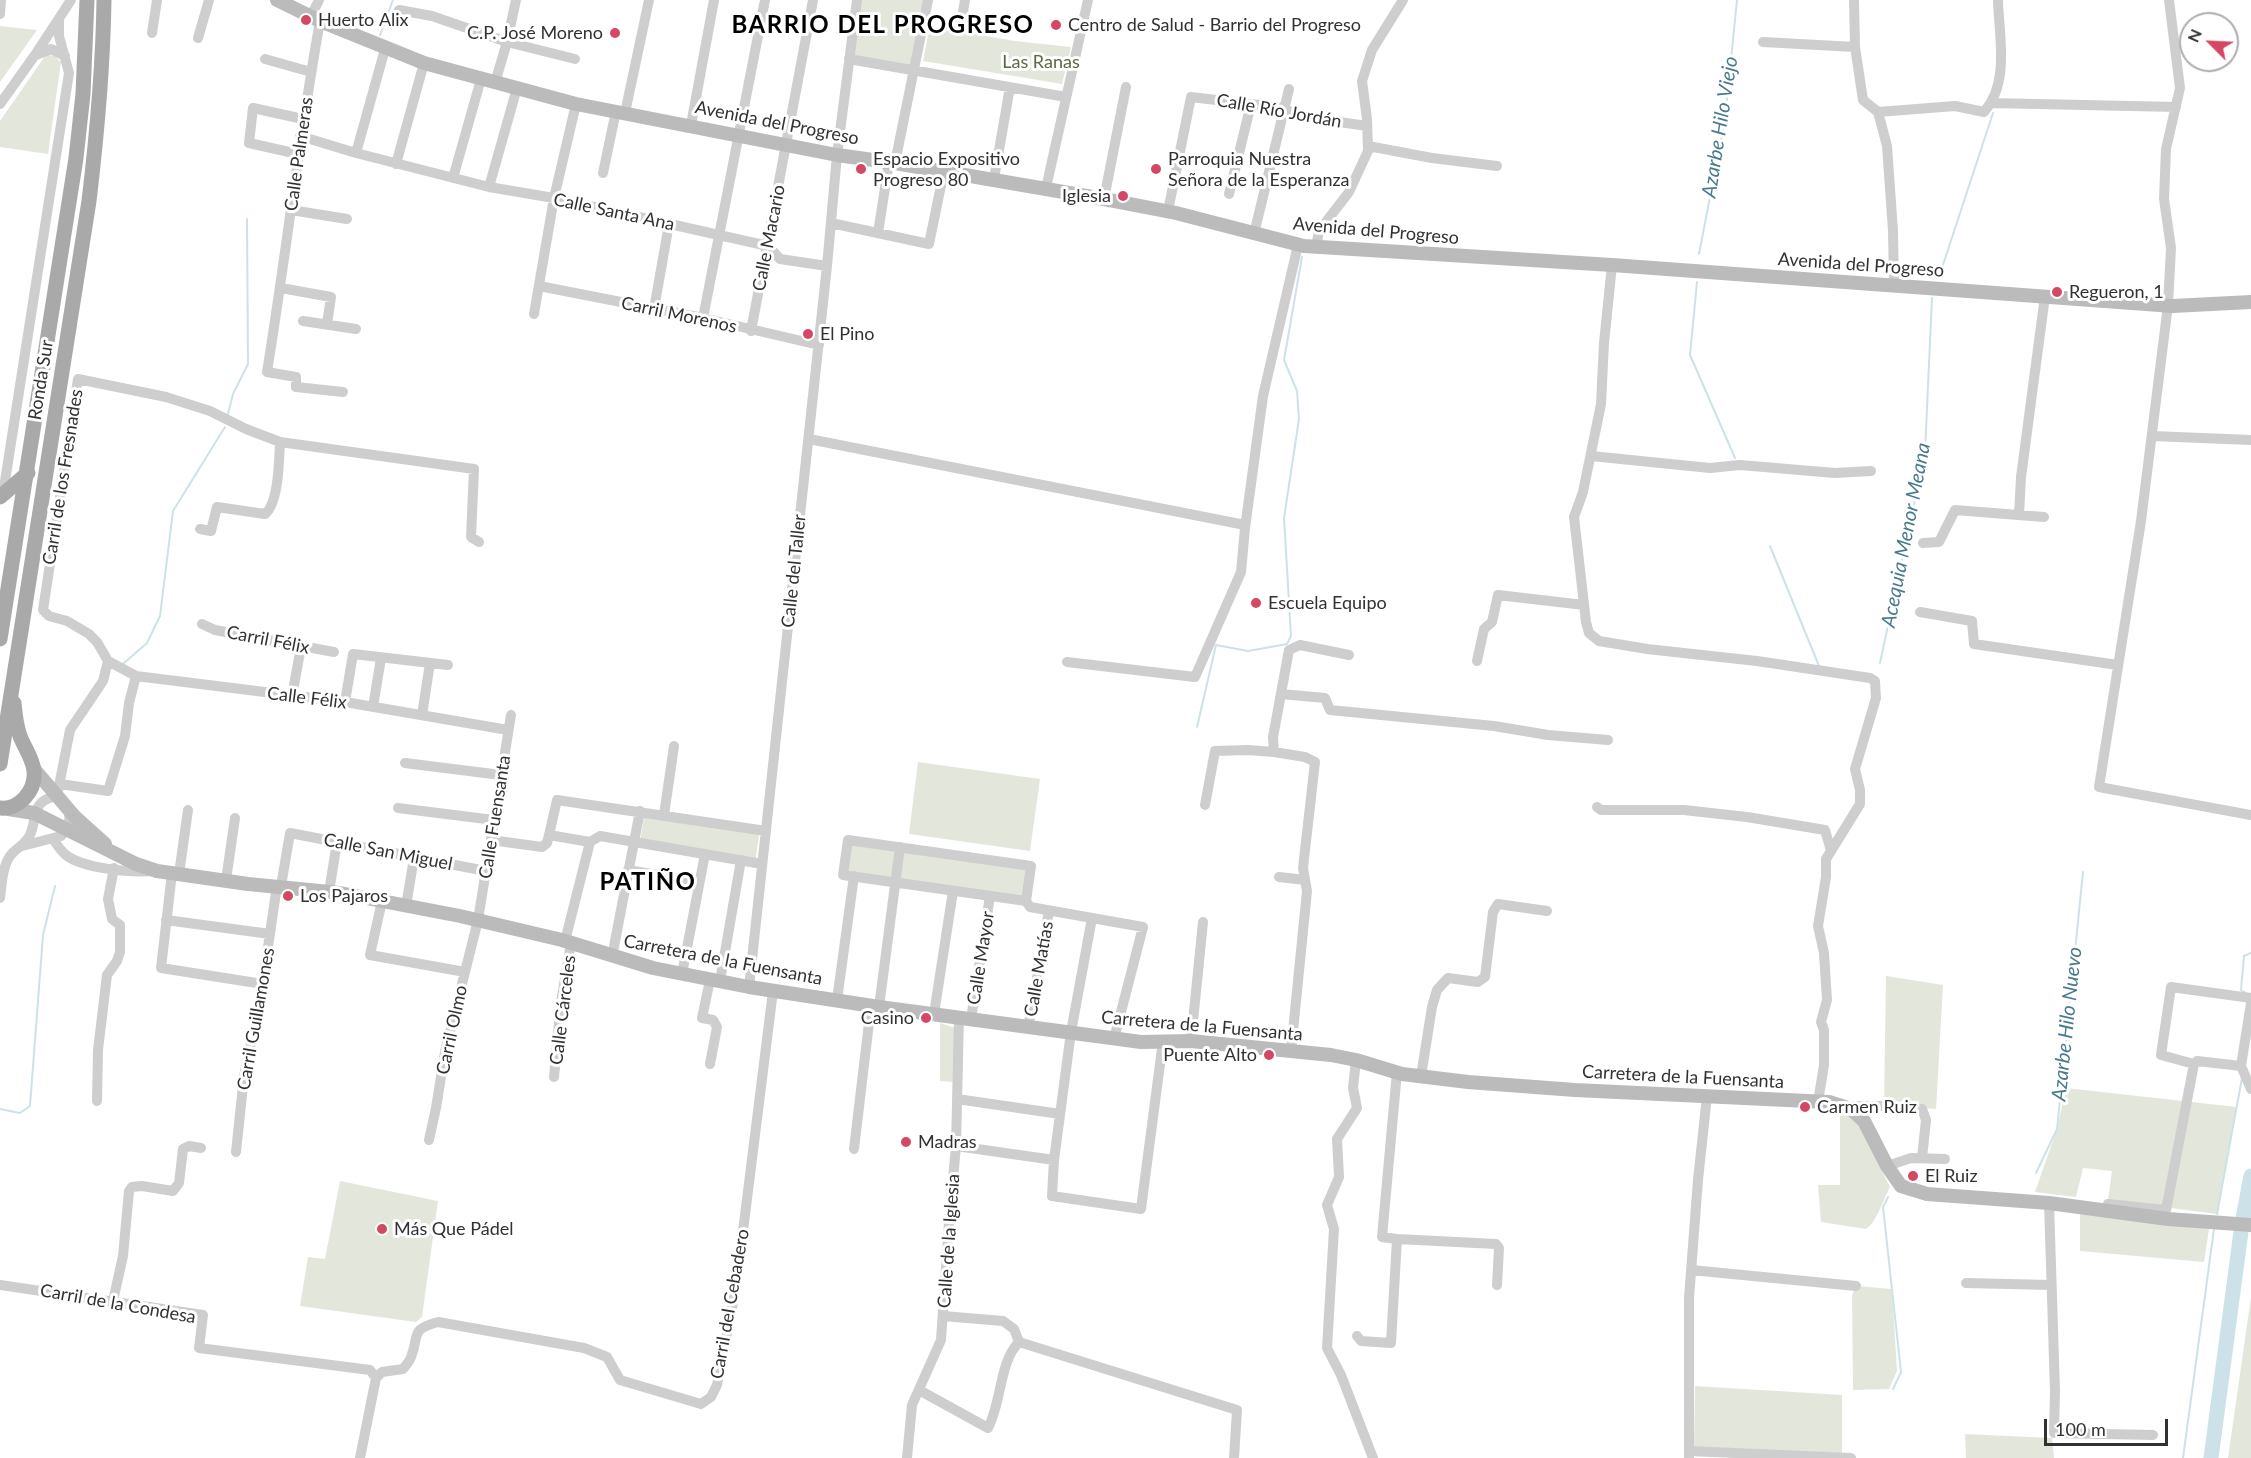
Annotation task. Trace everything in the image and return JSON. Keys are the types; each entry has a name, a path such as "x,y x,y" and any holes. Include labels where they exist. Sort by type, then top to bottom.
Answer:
{"main road":[{"name":"Ronda Sur","path":"0,639 76,158 84,84 87,0"},
{"name":"Ronda Sur","path":"0,764 2,731 12,688 89,201 103,59 104,0"},
{"name":"Avenida del Progreso","path":"277,0 316,19 423,63 576,104 837,155 994,179 1168,211 1298,245 2168,305 2251,302"},
{"path":"1,495 28,473"},
{"path":"0,546 14,554 33,557"},
{"path":"4,808 17,806 28,793 32,785 34,769 19,733 12,688"},
{"path":"2,731 34,769"},
{"name":"Carretera de la Fuensanta","path":"34,769 58,790 68,809 116,862"},
{"name":"Carretera de la Fuensanta","path":"4,808 67,829 116,862 136,864 176,874 329,892 382,901 478,920 682,974 773,991 1114,1039 1141,1042 1191,1041 1330,1055 1397,1072 1467,1082 1575,1090 1818,1102 1843,1106 1851,1109 1864,1121 1887,1166 1901,1186 1927,1194 2049,1203 2168,1219 2251,1225"}],"street":[{"path":"0,14 1,0"},
{"path":"0,104 71,0"},
{"path":"152,33 157,0"},
{"path":"198,38 209,0"},
{"name":"Calle Palmeras","path":"319,0 281,288 267,372 296,377 296,387 343,392"},
{"path":"453,178 488,81 507,42 516,0"},
{"path":"603,173 649,0"},
{"path":"691,125 714,0"},
{"path":"703,318 765,0"},
{"name":"Calle Macario","path":"751,330 813,0"},
{"name":"Calle del Taller","path":"749,987 819,345 837,155 857,0"},
{"path":"879,233 892,162 915,69 928,0"},
{"path":"961,23 965,0"},
{"path":"1046,188 1086,0"},
{"path":"1316,247 1319,231 1349,192 1368,151 1362,81 1372,50 1403,0"},
{"path":"1854,0 1855,47 1863,100 1878,112 1887,146 1894,285"},
{"path":"1878,112 1955,106 1983,112 1992,102 2001,77 1998,0"},
{"path":"2169,0 2180,88 2166,149 2164,199 2171,248 2168,305 2152,436 2099,787 2251,815"},
{"path":"399,10 432,16 507,42 575,58"},
{"path":"1,495 69,73 59,36 59,20"},
{"path":"1763,42 1855,47"},
{"path":"35,55 51,49 65,56"},
{"path":"356,153 386,49"},
{"path":"849,58 1066,97"},
{"path":"265,59 311,72"},
{"path":"396,164 423,63"},
{"path":"994,179 1010,87"},
{"path":"1104,199 1126,87"},
{"path":"489,187 517,88"},
{"path":"1254,234 1289,89"},
{"name":"Calle Río Jordán","path":"1168,211 1191,97 1284,108 1298,116 1367,126"},
{"path":"1992,102 2176,107"},
{"path":"534,314 554,198 576,104"},
{"path":"1229,194 1251,104"},
{"path":"297,154 249,143 253,108 303,119"},
{"name":"Calle Santa Ana","path":"300,136 396,164 489,187 554,198 768,246 780,259 827,266"},
{"path":"1368,146 1432,158 1497,166"},
{"path":"831,223 930,244 944,171"},
{"path":"291,210 347,219"},
{"path":"654,309 669,224"},
{"path":"1067,662 1195,677 1241,572 1245,525 1263,396 1298,245"},
{"path":"1612,265 1601,405 1583,492 1574,517 1589,633 1599,640 1647,649 1779,664 1870,678 1875,681 1876,698 1856,769 1860,804 1826,859 1826,877 1818,926 1824,953 1827,1000 1821,1022 1824,1030 1824,1065 1818,1102"},
{"name":"Carril Morenos","path":"539,286 703,318 819,345"},
{"path":"281,288 331,297 327,324"},
{"path":"2019,515 2021,477 2045,296"},
{"path":"303,321 356,329"},
{"name":"Carril de los Fresnades","path":"108,661 97,642 89,634 67,621 49,616 43,610 78,379 166,397 210,411 246,429 280,442 474,469 471,537 479,542"},
{"path":"2152,436 2251,440"},
{"path":"809,439 1245,525"},
{"path":"200,529 211,531 217,507 265,514 270,510 280,442"},
{"path":"1591,456 1710,468 1740,465 1835,473 1871,471"},
{"path":"1923,543 1939,542 1955,510 2044,517"},
{"path":"1477,661 1484,629 1492,622 1498,595 1584,605"},
{"path":"1920,612 1972,621 1974,644 2118,665"},
{"name":"Carril Félix","path":"202,624 215,630 334,652"},
{"path":"1274,752 1274,737 1289,650 1300,645 1349,655"},
{"path":"292,696 301,647"},
{"path":"345,702 353,654 448,665"},
{"path":"373,707 381,658"},
{"path":"58,790 70,730 103,681 108,661"},
{"name":"Calle Félix","path":"108,661 136,676 345,702 508,730"},
{"path":"422,716 430,663"},
{"path":"0,898 9,857 27,840 33,819 45,799 58,790 108,791 125,736 129,703 136,676"},
{"path":"1281,694 1325,698 1330,710 1608,740"},
{"name":"Calle Fuensanta","path":"478,920 511,715"},
{"path":"664,815 674,746"},
{"path":"1204,805 1215,751 1274,752 1305,757 1315,762 1303,868 1307,891 1291,1051"},
{"path":"405,763 501,775"},
{"path":"491,840 542,847 547,843 557,800 766,831"},
{"path":"1598,807 1601,810 1684,810 1825,830 1831,851"},
{"path":"398,808 494,820"},
{"path":"19,848 61,836 67,829 70,816 68,809"},
{"path":"188,810 166,920 160,968 263,984"},
{"path":"612,957 640,811"},
{"path":"226,880 235,818"},
{"path":"33,819 38,835 50,840 68,857 84,863 116,862 108,899 112,919 120,925 120,952 117,961 107,975 98,1050 97,1101"},
{"name":"Calle San Miguel","path":"290,832 486,871"},
{"name":"Carril Guillamones","path":"236,1152 244,1076 290,832"},
{"path":"549,835 590,842 600,836 762,864"},
{"path":"1026,901 843,875 848,840 1031,866 1026,901 1030,907 1143,927 1114,1039"},
{"path":"329,892 337,842"},
{"name":"Calle Cárceles","path":"554,1077 568,942 590,842"},
{"path":"854,1149 900,847"},
{"path":"682,974 705,854"},
{"path":"406,906 414,858"},
{"path":"710,1064 717,1027 713,1020 702,1018 715,981 741,860"},
{"path":"628,870 699,882"},
{"path":"837,1000 854,876"},
{"path":"1279,877 1305,880"},
{"path":"934,1014 953,891"},
{"name":"Calle Mayor","path":"965,1018 990,896"},
{"path":"382,901 370,955 465,972"},
{"path":"1421,1076 1432,1007 1437,990 1448,978 1478,982 1485,977 1492,912 1498,904 1546,911"},
{"name":"Calle Matías","path":"1029,1028 1049,911"},
{"path":"1092,918 1071,1032 1054,1160 1052,1196 1141,1209 1163,1041"},
{"path":"166,920 270,934"},
{"name":"Carril Olmo","path":"429,1140 445,1052 478,920"},
{"path":"1191,1041 1203,922"},
{"path":"2241,1066 2197,1061 2194,1064 2161,1055 2171,987 2251,998"},
{"name":"Carril del Cebadero","path":"376,1378 382,1372 403,1369 411,1357 415,1336 423,1326 438,1322 584,1348 607,1357 620,1380 701,1404 711,1397 717,1385 736,1287 773,991"},
{"path":"2251,1003 2241,1066 2251,1089"},
{"name":"Calle de la Iglesia","path":"907,1458 912,1405 941,1340 956,1146 957,1099 965,1018"},
{"path":"1356,1060 1353,1088 1357,1108 1337,1139 1339,1177 1327,1204 1334,1229 1327,1348 1341,1375 1373,1458"},
{"path":"2106,1210 2108,1204 2166,1210 2194,1064"},
{"path":"1397,1072 1382,1237 1496,1244 1499,1248 1497,1285"},
{"path":"1707,1096 1689,1298 1689,1454 1851,1458"},
{"path":"957,1099 1060,1114"},
{"path":"1843,1106 1900,1106 1922,1109 1926,1120 1922,1158"},
{"path":"113,1301 123,1256 129,1191 132,1187 142,1186 173,1191 179,1183 183,1149 189,1146 201,1148"},
{"path":"956,1146 1054,1160"},
{"path":"1887,1166 1911,1158 1945,1159"},
{"path":"2049,1203 2055,1391 2054,1433 2153,1435"},
{"path":"1358,1336 1361,1341 1391,1343 1397,1239"},
{"path":"1691,1270 1856,1286"},
{"path":"1966,1283 2051,1285"},
{"name":"Carril de la Condesa","path":"0,1285 203,1315 199,1348 370,1370 376,1378"},
{"path":"943,1316 1004,1321 1014,1329 1019,1342"},
{"path":"919,1390 988,1428 996,1414 1010,1351 1019,1342"},
{"path":"1019,1342 1237,1410 1234,1458"},
{"path":"360,1458 376,1378"}],"green space":[{"path":"857,0 928,0 915,69 849,59"},
{"path":"0,26 37,30 0,82"},
{"name":"Las Ranas","path":"930,26 1015,41 1071,47 1062,84 923,61"},
{"path":"45,56 55,56 61,62 48,154 0,147 0,121"},
{"path":"918,762 1040,779 1030,851 909,834"},
{"path":"645,812 760,830 755,863 640,842"},
{"path":"848,840 1031,866 1026,901 843,875"},
{"path":"1886,976 1943,985 1936,1109 1884,1106"},
{"path":"940,1023 955,1028 953,1082 940,1081"},
{"path":"2066,1088 2237,1107 2217,1214 2108,1200 2112,1171 2083,1168 2076,1197 2035,1192 2057,1129"},
{"path":"1840,1110 1856,1120 1890,1187 1877,1216 1866,1229 1821,1222 1818,1185 1840,1185"},
{"name":"Más Que Pádel","path":"340,1181 438,1201 422,1317 416,1322 300,1306 308,1257 325,1259"},
{"path":"2080,1214 2209,1229 2204,1262 2080,1251"},
{"path":"1856,1286 1892,1289 1897,1371 1889,1389 1853,1390 1852,1295"},
{"path":"2251,1297 2251,1458 2228,1458"},
{"path":"1695,1386 1842,1395 1842,1453 1694,1447"},
{"path":"1965,1434 2052,1438 2054,1458 1966,1458"}],"waterway":[{"path":"380,35 393,0"},
{"name":"Azarbe Hilo Viejo","path":"1699,254 1725,119 1737,0"},
{"name":"Acequia Menor Meana","path":"1939,277 1993,113"},
{"path":"228,414 233,394 248,364 247,219"},
{"path":"1197,727 1216,645 1248,651 1287,644 1291,636 1284,518 1299,419 1297,391 1284,360 1302,257"},
{"name":"Azarbe Hilo Viejo","path":"1697,282 1690,355 1735,458"},
{"name":"Acequia Menor Meana","path":"1880,663 1925,452 1932,298"},
{"path":"124,663 147,643 160,616 173,511 225,427"},
{"name":"Azarbe Hilo Viejo","path":"1770,546 1819,666"},
{"name":"Azarbe Hilo Nuevo","path":"2036,1173 2057,1129 2083,872"},
{"path":"0,1109 20,1113 30,1106 43,935 55,886"},
{"path":"2246,993 2241,990 2244,956 2251,953"},
{"path":"2217,1214 2242,1078"},
{"path":"2211,1458 2242,1224 2251,1176"},
{"name":"Azarbe Hilo Nuevo","path":"1888,1197 1883,1207 1901,1372 1893,1389"},
{"path":"2183,1458 2214,1229"}],"place":[{"name":"Huerto Alix","path":"306,20"},
{"name":"Centro de Salud - Barrio del Progreso","path":"1056,25"},
{"name":"C.P. José Moreno","path":"615,33"},
{"name":"Espacio Expositivo Progreso 80","path":"861,169"},
{"name":"Parroquia Nuestra Señora de la Esperanza","path":"1156,169"},
{"name":"Iglesia","path":"1123,196"},
{"name":"Regueron, 1","path":"2057,292"},
{"name":"El Pino","path":"808,334"},
{"name":"Escuela Equipo","path":"1256,603"},
{"name":"Los Pajaros","path":"288,896"},
{"name":"Casino","path":"926,1018"},
{"name":"Puente Alto","path":"1269,1055"},
{"name":"Carmen Ruiz","path":"1805,1107"},
{"name":"Madras","path":"906,1142"},
{"name":"El Ruiz","path":"1913,1176"},
{"name":"Más Que Pádel","path":"382,1229"}],"district":[{"name":"BARRIO DEL PROGRESO","path":"883,25"},
{"name":"PATIÑO","path":"648,882"}]}
